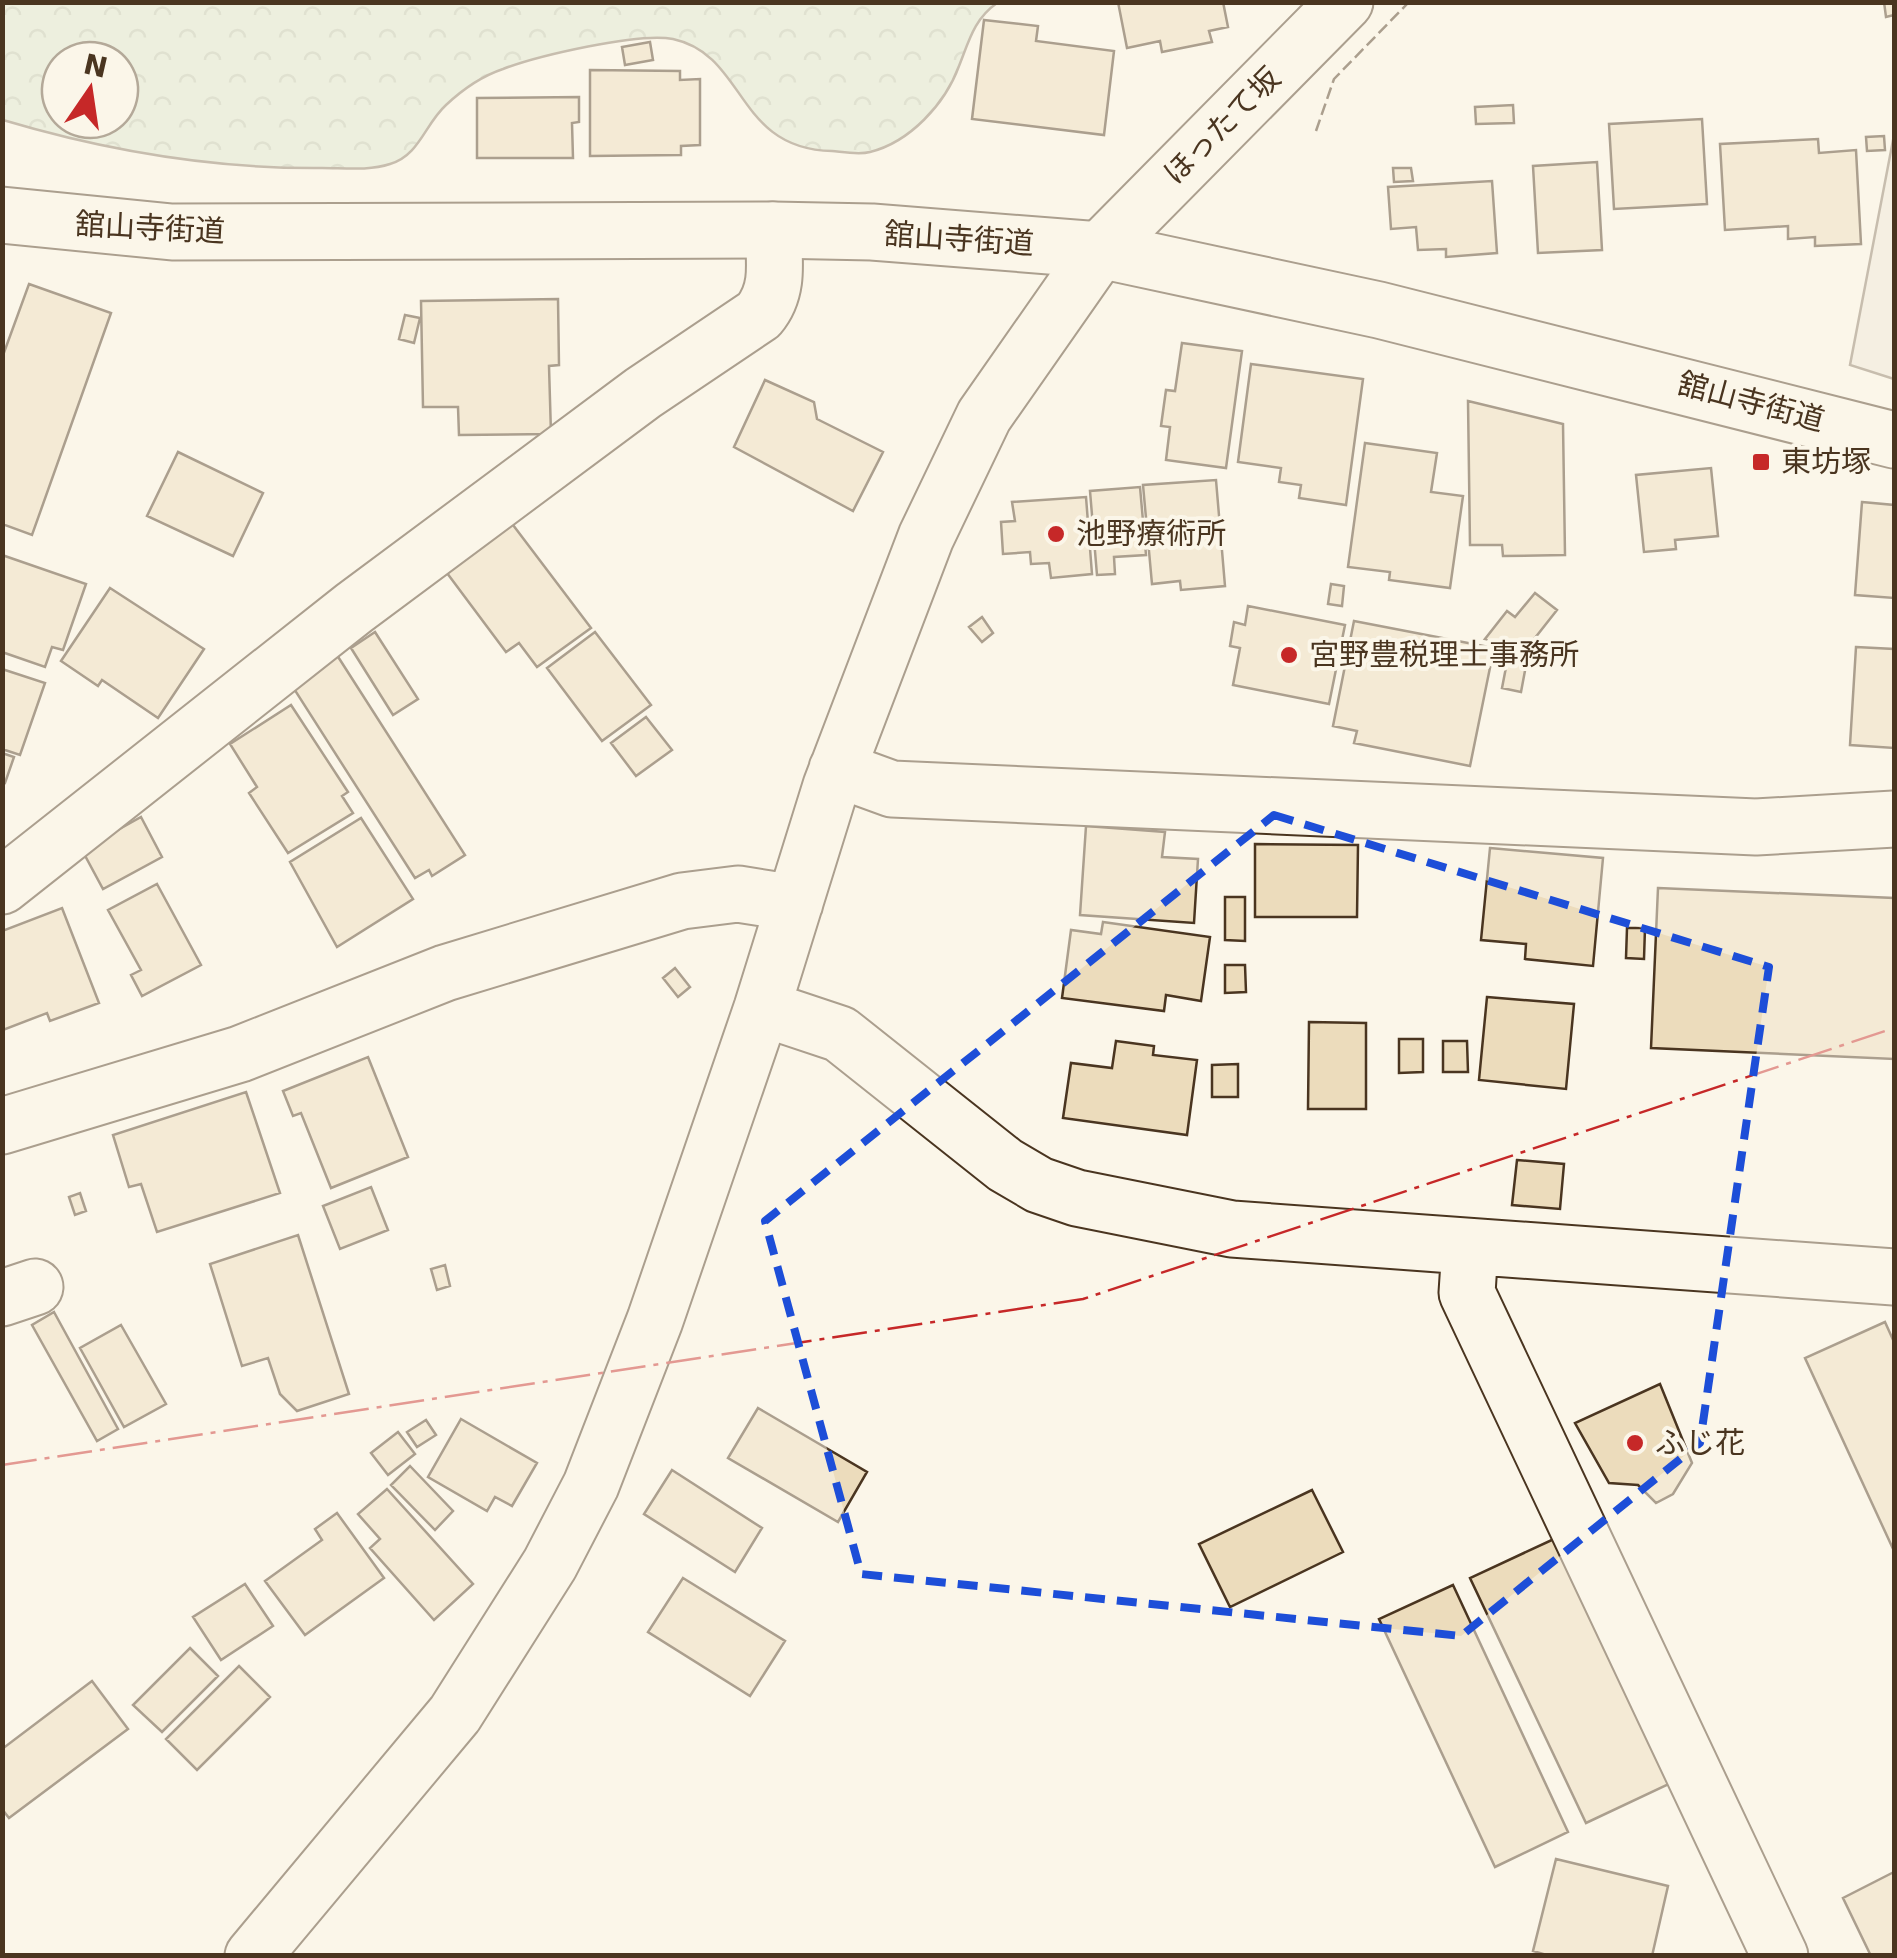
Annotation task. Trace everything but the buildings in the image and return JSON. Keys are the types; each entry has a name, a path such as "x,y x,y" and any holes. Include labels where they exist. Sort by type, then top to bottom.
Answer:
{"street":[{"name":"ほったて坂","path":"252,1956 455,1714 550,1564 626,1403 762,1008 837,769 952,475 984,416 1100,250 1345,2"},
{"name":"舘山寺街道","path":"2,215 172,232 773,230 872,232 1100,250 1378,310 1894,440"},
{"path":"2,886 354,608 643,394 759,315 771,301 774,284 773,230"},
{"path":"837,769 892,788 912,790 1756,827 1894,819"},
{"path":"2,1126 240,1054 445,972 682,901 738,894 795,902"},
{"path":"762,1008 840,1034 1005,1164 1058,1191 1232,1229 1894,1277"},
{"path":"1470,1247 1467,1293 1780,1956"}],"highlighted area":[{"path":"1274,815 1769,967 1700,1443 1461,1636 861,1574 765,1221"}],"green space":[{"path":"3,2 997,3 978,23 953,80 924,120 899,140 866,153 800,146 777,135 759,119 715,63 697,48 657,38 588,46 495,72 446,105 415,147 400,160 356,169 201,161 77,140 140,140 140,40 40,40 40,130 3,120"}],"shaded area":[{"path":"1894,135 1894,379 1850,365"}],"fence":[{"path":"1316,131 1334,79 1409,2"}],"power":[{"path":"2,1465 1083,1299 1894,1028"}],"place":[{"name":"東坊塚","path":"1761,462"},
{"name":"池野療術所","path":"1056,534"},
{"name":"宮野豊税理士事務所","path":"1289,655"},
{"name":"ふじ花","path":"1635,1443"}]}
